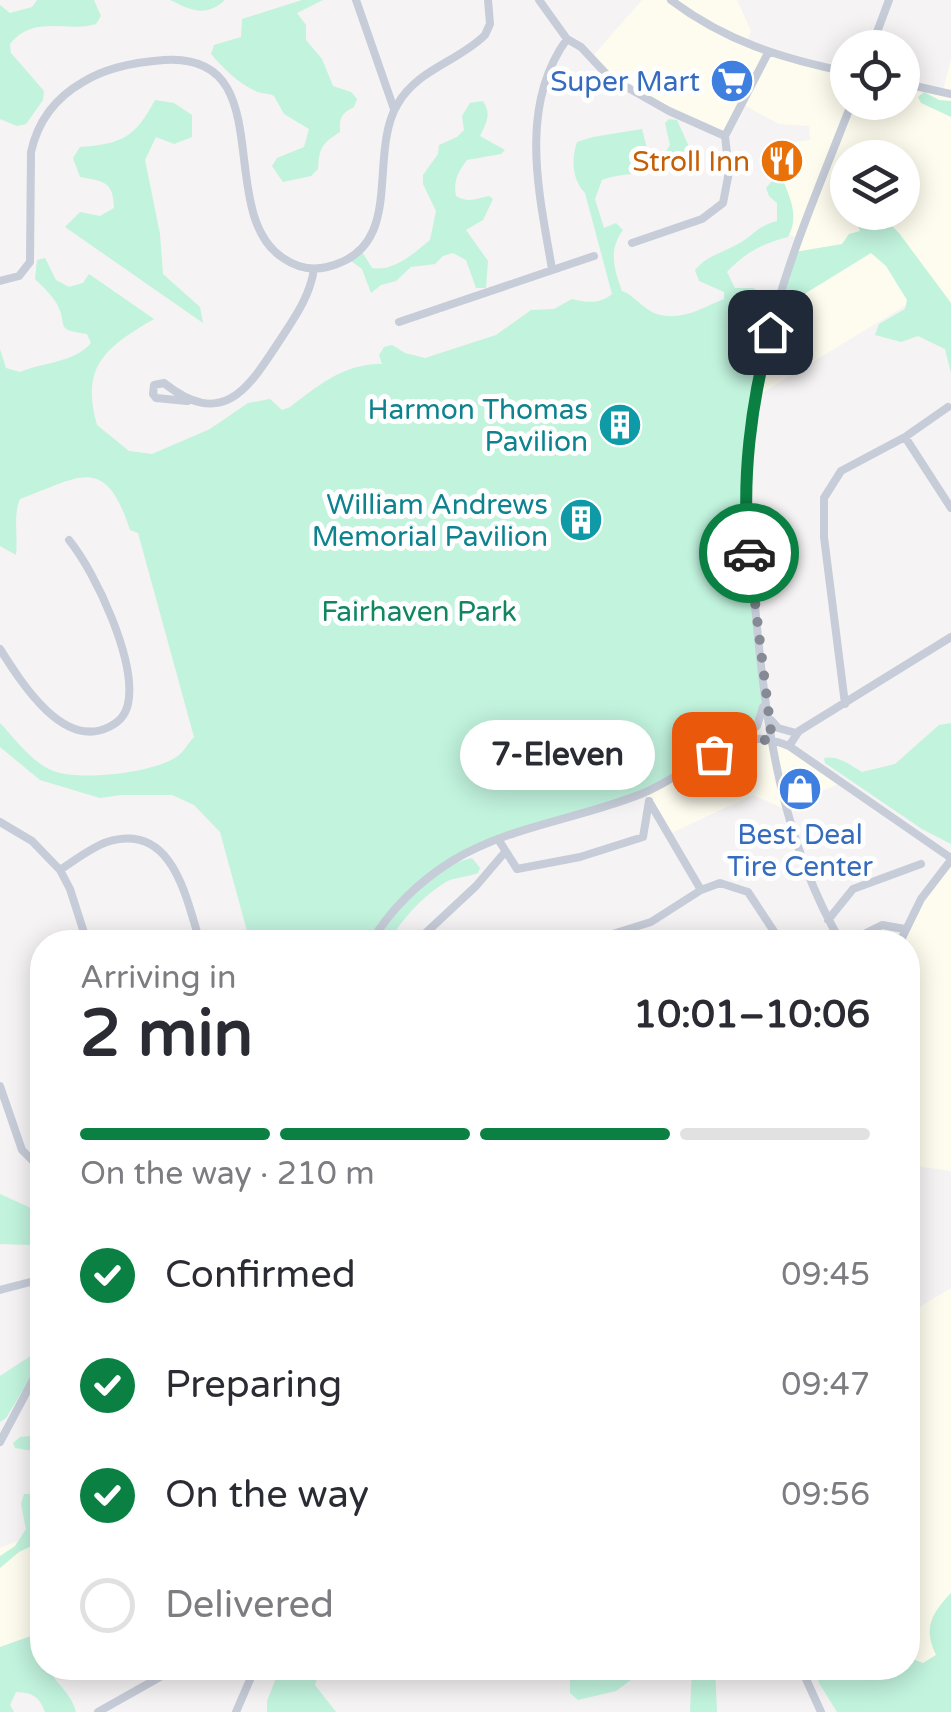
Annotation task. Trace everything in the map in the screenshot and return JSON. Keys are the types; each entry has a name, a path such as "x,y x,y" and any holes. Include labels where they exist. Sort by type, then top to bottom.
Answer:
{"street":[{"path":"356,0 394,110"},
{"path":"0,281 19,276 30,262 31,152 34,136 51,107 96,74 173,60 200,63 224,81 236,108 258,229 275,253 290,263 314,269 350,258 369,240 377,224 394,110 416,81 485,34 490,24 488,0"},
{"path":"539,0 567,39 581,47 609,76 669,111 725,136"},
{"path":"671,0 724,35 768,54 830,68"},
{"path":"879,30 890,0"},
{"path":"552,269 536,138 544,81 567,39"},
{"path":"632,242 718,210 727,195 725,136 768,54"},
{"path":"920,86 951,94"},
{"path":"835,930 784,809 764,697 746,527 750,456 764,353 793,254 845,120"},
{"path":"399,322 594,256"},
{"path":"186,401 228,401 248,388 306,298 314,269"},
{"path":"845,704 824,537 824,498 841,471 905,437 948,407"},
{"path":"905,437 951,508"},
{"path":"0,649 38,700 64,725 88,733 123,717 128,706 128,679 114,626 96,580 69,540"},
{"path":"789,746 796,733 951,637"},
{"path":"380,930 409,894 431,875 498,838 647,797 756,726 764,697"},
{"path":"766,709 778,728 796,733"},
{"path":"732,745 752,739 789,746 951,859 930,885 905,928 882,925 871,930"},
{"path":"498,838 514,866 522,870 632,843 645,832 647,797"},
{"path":"647,797 701,890"},
{"path":"0,822 32,841 60,870 83,930"},
{"path":"60,870 92,849 118,840 144,843 159,850 179,876 196,930"},
{"path":"429,930 505,852"},
{"path":"828,920 853,889 920,864"},
{"path":"626,930 651,922 701,890 720,884 748,892 773,930"},
{"path":"0,1086 22,1150 30,1158"},
{"path":"0,1290 30,1281"},
{"path":"0,1442 30,1386"},
{"path":"98,1712 155,1680"},
{"path":"236,1712 250,1680"},
{"path":"806,1680 822,1712"}],"shaded area":[{"path":"642,0 737,0 751,31 746,44 830,67 830,120 920,120 920,86 943,91 951,58 951,339 921,296 757,396 798,238 782,231 775,144 810,140 809,126 779,124 742,104 725,136 609,77 592,57"},
{"path":"772,740 842,782 784,809 753,795 667,835 645,793 732,745"},
{"path":"951,860 951,1171 920,1167 920,930 905,929"},
{"path":"951,1288 951,1712 920,1680 920,1307"},
{"path":"30,1536 30,1656 0,1670 0,1548"}],"green space":[{"path":"37,0 94,0 101,16 96,24 85,26 29,29 10,44 11,53 44,91 43,100 26,124 17,126 0,119 0,5 10,13 32,7"},
{"path":"170,0 225,0 204,11"},
{"path":"302,0 323,0 297,13 306,25 306,40 322,59 333,86 351,92 357,99 342,117 340,132 323,147 318,169 311,176 283,182 272,166 277,158 304,147 309,129 284,114 274,96 245,85 211,54 214,45 241,37 242,19"},
{"path":"924,92 951,101 951,117 921,103"},
{"path":"155,100 174,103 192,115 192,137 174,144 156,137 145,160 160,234 163,274 200,307 203,323 65,227 80,212 100,216 114,208 112,192 106,184 80,177 73,158 80,147 125,137 141,123"},
{"path":"483,101 488,115 480,136 505,150 467,160 457,177 455,191 456,196 464,199 493,199 483,220 466,230 488,261 486,288 476,288 466,260 453,253 435,264 411,267 396,281 371,293 362,269 351,261 361,250 372,268 388,267 430,240 436,211 423,184 423,175 438,154 439,145 464,130 462,116 470,103"},
{"name":"Fairhaven Park","path":"669,119 677,120 690,149 684,171 677,176 657,167 602,180 595,199 604,228 616,223 623,230 614,252 622,291 649,310 672,316 724,299 724,292 699,281 695,270 709,258 777,221 777,203 766,188 773,180 783,180 791,202 791,230 788,237 755,250 727,272 735,288 753,288 764,294 782,288 795,252 842,244 849,234 860,230 896,230 951,303 951,373 945,349 918,336 901,342 875,335 879,324 905,309 907,300 886,266 871,253 793,301 783,339 768,339 756,400 747,502 764,697 762,716 747,735 645,792 479,847 409,894 380,930 247,930 220,832 194,805 172,795 100,798 40,780 0,747 0,723 30,755 51,770 97,775 154,767 181,753 194,737 138,533 130,530 111,490 88,477 20,499 16,555 0,546 0,349 6,368 20,372 67,358 91,343 87,334 64,326 57,304 35,279 37,260 45,258 56,280 69,287 83,283 89,274 154,319 110,349 101,360 92,387 97,425 129,451 152,454 210,429 248,403 270,399 282,410 290,407 344,371 382,364 379,355 384,347 392,345 425,358 496,335 531,310 554,309 572,299 603,300 612,294 585,193 574,169 577,142 642,129 648,152 665,153 670,145 665,123"},
{"path":"951,723 951,844 922,829 825,763 824,758 834,758 862,772 895,764 939,725"},
{"path":"472,858 480,868 478,873 450,880 437,888 396,930 382,930 416,891 457,863"},
{"path":"0,1194 30,1208 30,1245 0,1244"},
{"path":"30,1356 30,1379 0,1422 0,1376"},
{"path":"30,1436 30,1450 15,1448 13,1443"},
{"path":"24,1494 29,1494 30,1547 0,1568 0,1556 15,1546 26,1529 21,1504"},
{"path":"951,1593 951,1712 837,1712 818,1680 920,1680 920,1662 936,1655 930,1629 938,1608"},
{"path":"30,1636 30,1680 56,1680 76,1712 45,1712 35,1696 16,1692 10,1705 14,1712 0,1712 0,1647"},
{"path":"275,1680 316,1680 315,1685 336,1712 267,1712"},
{"path":"570,1680 631,1680 616,1691 578,1700 570,1693"},
{"path":"691,1680 716,1680 717,1712 690,1712"}],"way so far":[{"path":"714,754 744,740 772,740 749,553"}],"place":[{"name":"Super Mart","path":"732,81"},
{"name":"Stroll Inn","path":"782,161"},
{"name":"Harmon Thomas Pavilion","path":"620,425"},
{"name":"William Andrews Memorial Pavilion","path":"581,520"},
{"name":"7-Eleven","path":"714,754"},
{"name":"Best Deal Tire Center","path":"800,789"}],"route":[{"path":"749,553 746,527 750,456 770,332"}]}
